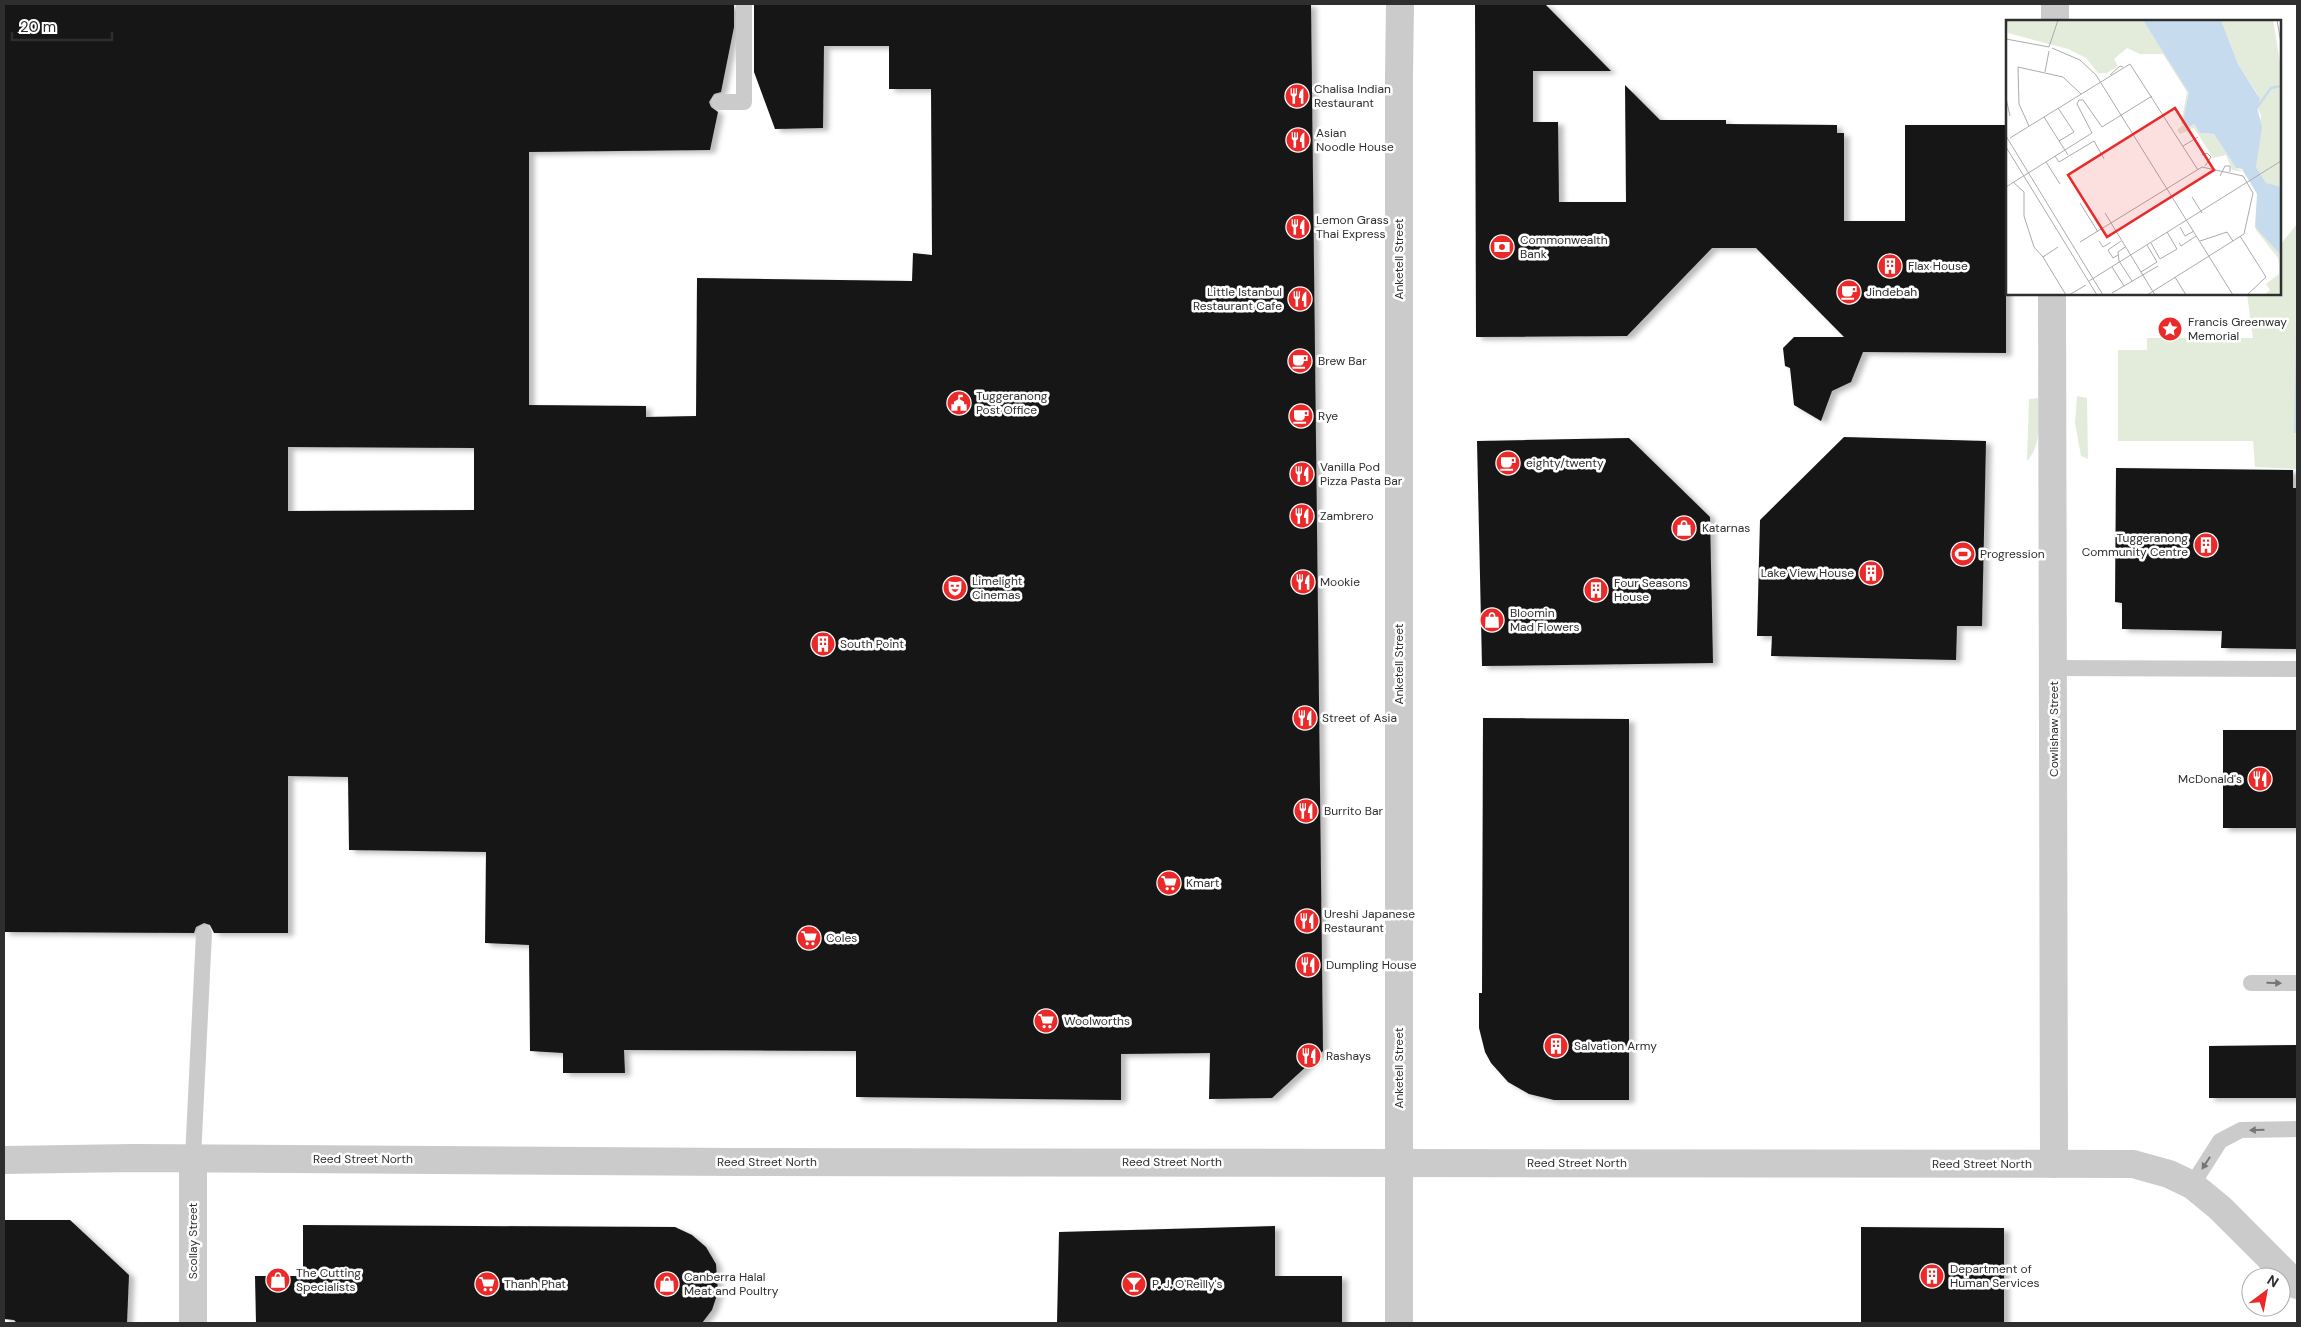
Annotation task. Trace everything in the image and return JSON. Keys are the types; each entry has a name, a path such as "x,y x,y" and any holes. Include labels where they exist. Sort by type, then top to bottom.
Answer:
{"street":[{"name":"Anketell Street","path":"1398,1323 1400,4"},
{"path":"2055,4 2055,20"},
{"name":"Cowlishaw Street","path":"2052,295 2054,1164"},
{"name":"Reed Street North","path":"4,1160 193,1158 726,1162 2133,1164 2169,1174 2192,1185 2220,1208 2297,1285"},
{"name":"Scollay Street","path":"193,1158 193,1323"}],"lane":[{"path":"720,102 744,102 744,4"},
{"path":"2054,668 2297,669"},
{"path":"193,1158 204,933"},
{"path":"2251,983 2297,983"},
{"path":"2192,1185 2220,1141 2241,1130 2297,1129"}],"green space":[{"path":"2297,224 2295,433 2297,433 2297,469 2255,467 2253,441 2118,441 2118,350 2147,350 2147,338 2253,338 2247,295 2281,295 2281,244"},
{"path":"2077,396 2087,398 2088,459 2081,456 2075,423"},
{"path":"2038,398 2039,423 2037,440 2032,455 2027,461 2029,399"}],"water":[{"path":"2297,273 2297,433 2294,433"}],"building":[{"name":"South Point","path":"4,4 734,4 734,27 721,92 714,94 709,102 711,107 718,112 710,150 529,152 529,405 646,406 646,417 696,416 697,278 912,281 913,253 932,255 931,89 889,89 889,46 824,46 823,128 775,129 754,72 754,4 1311,4 1323,1051 1272,1098 1209,1099 1210,1053 1121,1054 1121,1100 856,1097 856,1051 624,1050 625,1073 563,1073 563,1053 530,1051 529,945 485,943 486,852 349,850 348,777 288,776 288,933 214,933 210,925 204,923 196,927 194,933 4,932","holes":["288,447 474,448 474,510 288,511"]},
{"path":"1475,4 1545,4 1611,71 1533,71 1533,122 1558,122 1559,202 1626,202 1625,85 1660,120 1726,120 1726,124 1837,125 1837,133 1844,133 1844,221 1905,221 1905,125 2006,125 2006,353 1863,352 1851,382 1832,391 1821,421 1794,405 1790,368 1785,366 1783,348 1794,337 1844,337 1756,248 1712,248 1627,336 1476,337"},
{"name":"Lake View House","path":"1844,437 1986,441 1982,626 1957,626 1956,660 1771,656 1772,636 1757,636 1760,520"},
{"name":"Four Seasons House","path":"1629,438 1710,517 1713,663 1482,666 1477,441"},
{"name":"Tuggeranong Community Centre","path":"2116,468 2293,470 2293,488 2297,488 2297,649 2221,648 2222,631 2122,629 2122,603 2115,602"},
{"path":"1483,718 1629,719 1629,1100 1554,1100 1529,1094 1508,1082 1491,1063 1485,1052 1479,1028 1479,993 1482,993"},
{"name":"McDonald's","path":"2223,730 2297,730 2297,828 2223,828"},
{"path":"2297,1045 2297,1098 2209,1098 2209,1046"},
{"path":"4,1220 70,1220 129,1275 127,1323 17,1323 14,1320 4,1319"},
{"path":"303,1225 675,1227 692,1235 706,1247 716,1264 718,1292 712,1310 702,1323 256,1323 255,1276 303,1276"},
{"path":"1275,1226 1275,1276 1342,1276 1342,1323 1057,1323 1059,1232"},
{"name":"Department of Human Services","path":"1861,1227 2004,1228 2004,1323 1861,1323"}],"place":[{"name":"Chalisa Indian Restaurant","path":"1297,96"},
{"name":"Asian Noodle House","path":"1298,140"},
{"name":"Lemon Grass Thai Express","path":"1298,227"},
{"name":"Commonwealth Bank","path":"1502,247"},
{"name":"Flax House","path":"1890,266"},
{"name":"Jindebah","path":"1849,292"},
{"name":"Little Istanbul Restaurant Cafe","path":"1300,299"},
{"name":"Francis Greenway Memorial","path":"2170,329"},
{"name":"Brew Bar","path":"1300,361"},
{"name":"Tuggeranong Post Office","path":"959,403"},
{"name":"Rye","path":"1301,416"},
{"name":"eighty/twenty","path":"1508,463"},
{"name":"Vanilla Pod Pizza Pasta Bar","path":"1302,474"},
{"name":"Zambrero","path":"1302,516"},
{"name":"Katarnas","path":"1684,528"},
{"name":"Tuggeranong Community Centre","path":"2206,545"},
{"name":"Progression","path":"1963,554"},
{"name":"Lake View House","path":"1871,573"},
{"name":"Mookie","path":"1303,582"},
{"name":"Limelight Cinemas","path":"955,588"},
{"name":"Four Seasons House","path":"1596,590"},
{"name":"Bloomin Mad Flowers","path":"1492,620"},
{"name":"South Point","path":"823,644"},
{"name":"Street of Asia","path":"1305,718"},
{"name":"McDonald's","path":"2260,779"},
{"name":"Burrito Bar","path":"1306,811"},
{"name":"Kmart","path":"1169,883"},
{"name":"Ureshi Japanese Restaurant","path":"1307,921"},
{"name":"Coles","path":"809,938"},
{"name":"Dumpling House","path":"1308,965"},
{"name":"Woolworths","path":"1046,1021"},
{"name":"Salvation Army","path":"1556,1046"},
{"name":"Rashays","path":"1309,1056"},
{"name":"Department of Human Services","path":"1932,1276"},
{"name":"The Cutting Specialists","path":"278,1280"},
{"name":"Thanh Phat","path":"487,1284"},
{"name":"Canberra Halal Meat and Poultry","path":"667,1284"},
{"name":"P. J. O'Reilly's","path":"1134,1284"}]}
